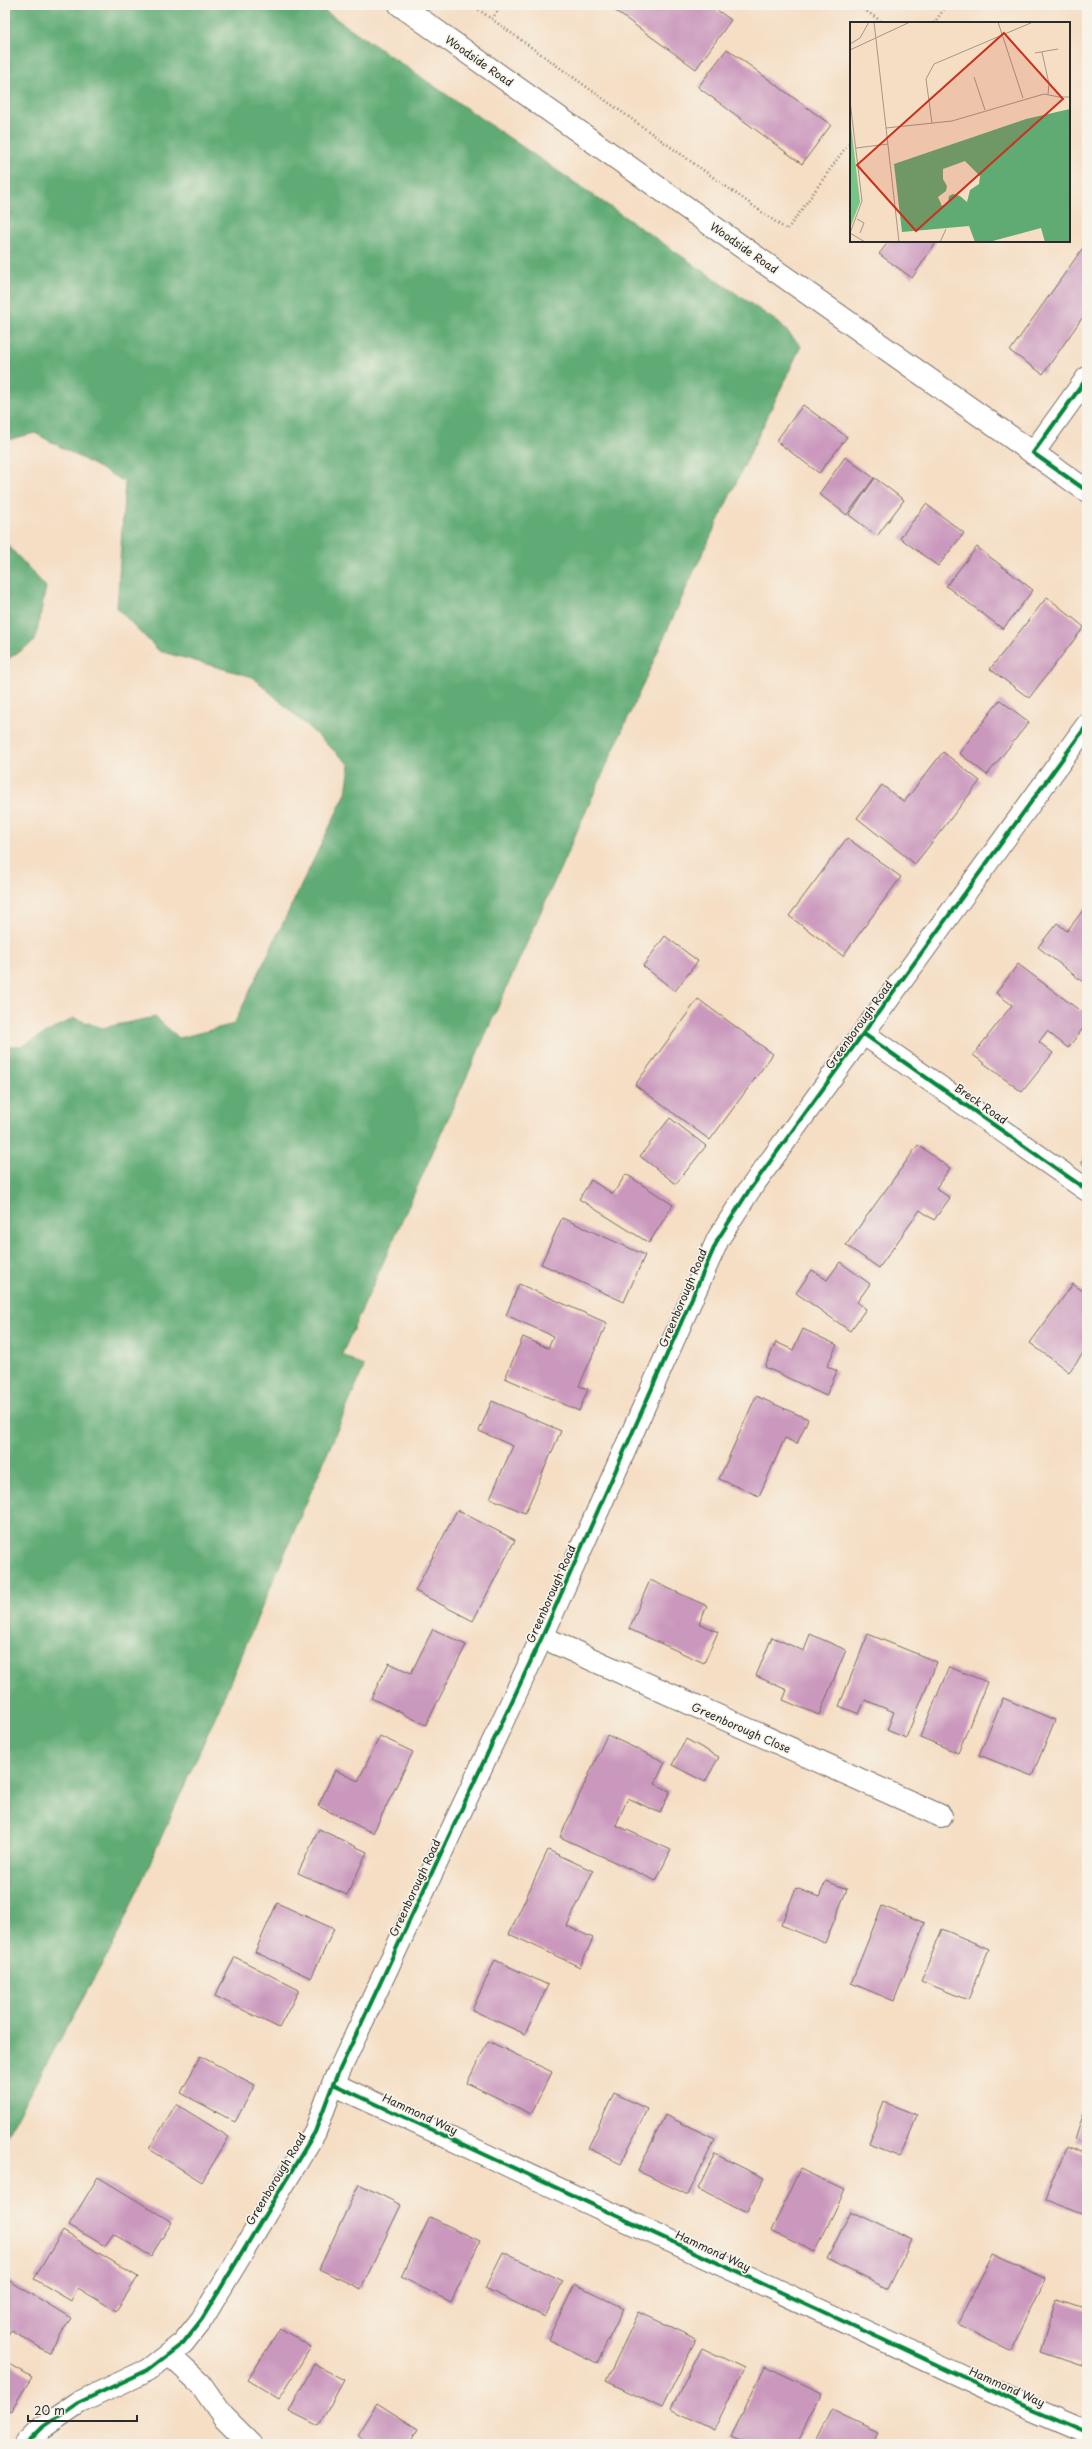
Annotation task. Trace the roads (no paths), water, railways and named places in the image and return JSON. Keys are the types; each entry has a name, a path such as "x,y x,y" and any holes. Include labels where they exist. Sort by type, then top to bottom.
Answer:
{"street":[{"name":"Woodside Road","path":"400,5 1087,491"},
{"path":"1033,453 1087,378"},
{"name":"Greenborough Road","path":"26,2444 44,2427 78,2403 148,2370 183,2343 206,2312 315,2132 333,2084 542,1637 718,1239 748,1192 1087,725"},
{"name":"Breck Road","path":"864,1034 1087,1190"},
{"name":"Greenborough Close","path":"542,1637 941,1816"},
{"name":"Hammond Way","path":"333,2084 998,2393 1087,2432"},
{"path":"169,2354 200,2384 223,2416 251,2444"}]}
